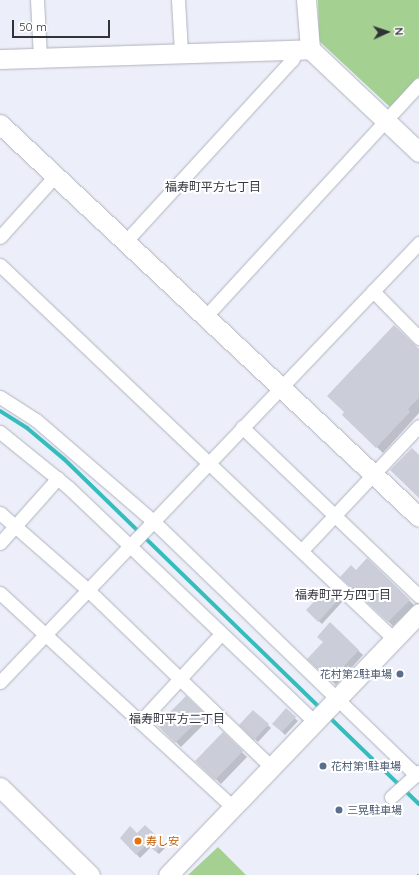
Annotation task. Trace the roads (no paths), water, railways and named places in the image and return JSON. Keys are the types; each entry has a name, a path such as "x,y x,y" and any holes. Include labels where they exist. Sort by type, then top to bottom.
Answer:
{"street":[{"path":"37,0 40,57"},
{"path":"178,0 181,52"},
{"path":"125,242 292,60 304,49 306,0"},
{"path":"0,59 304,49 419,152"},
{"path":"205,317 419,84"},
{"path":"0,124 419,517"},
{"path":"0,237 55,176"},
{"path":"0,682 89,591 130,544 150,525 419,243"},
{"path":"0,265 302,550 394,639"},
{"path":"373,291 419,338"},
{"path":"0,397 36,420 150,525 325,713"},
{"path":"302,550 419,426"},
{"path":"242,428 419,596"},
{"path":"0,432 58,478 130,544 221,634 325,713 414,776 393,795"},
{"path":"0,543 58,478"},
{"path":"0,513 89,591 272,767"},
{"path":"0,593 233,807"},
{"path":"168,875 325,713 419,613"},
{"path":"140,722 221,634"},
{"path":"0,787 90,875"}],"waterway":[{"path":"0,411 27,428 64,459 321,709"},
{"path":"327,715 419,804"}],"place":[{"name":"花村第2駐車場","path":"400,674"},
{"name":"花村第1駐車場","path":"323,766"},
{"name":"三晃駐車場","path":"339,810"},
{"name":"寿し安","path":"138,841"}],"district":[{"name":"福寿町平方七丁目","path":"213,187"},
{"name":"福寿町平方四丁目","path":"343,595"},
{"name":"福寿町平方二丁目","path":"177,719"}]}
